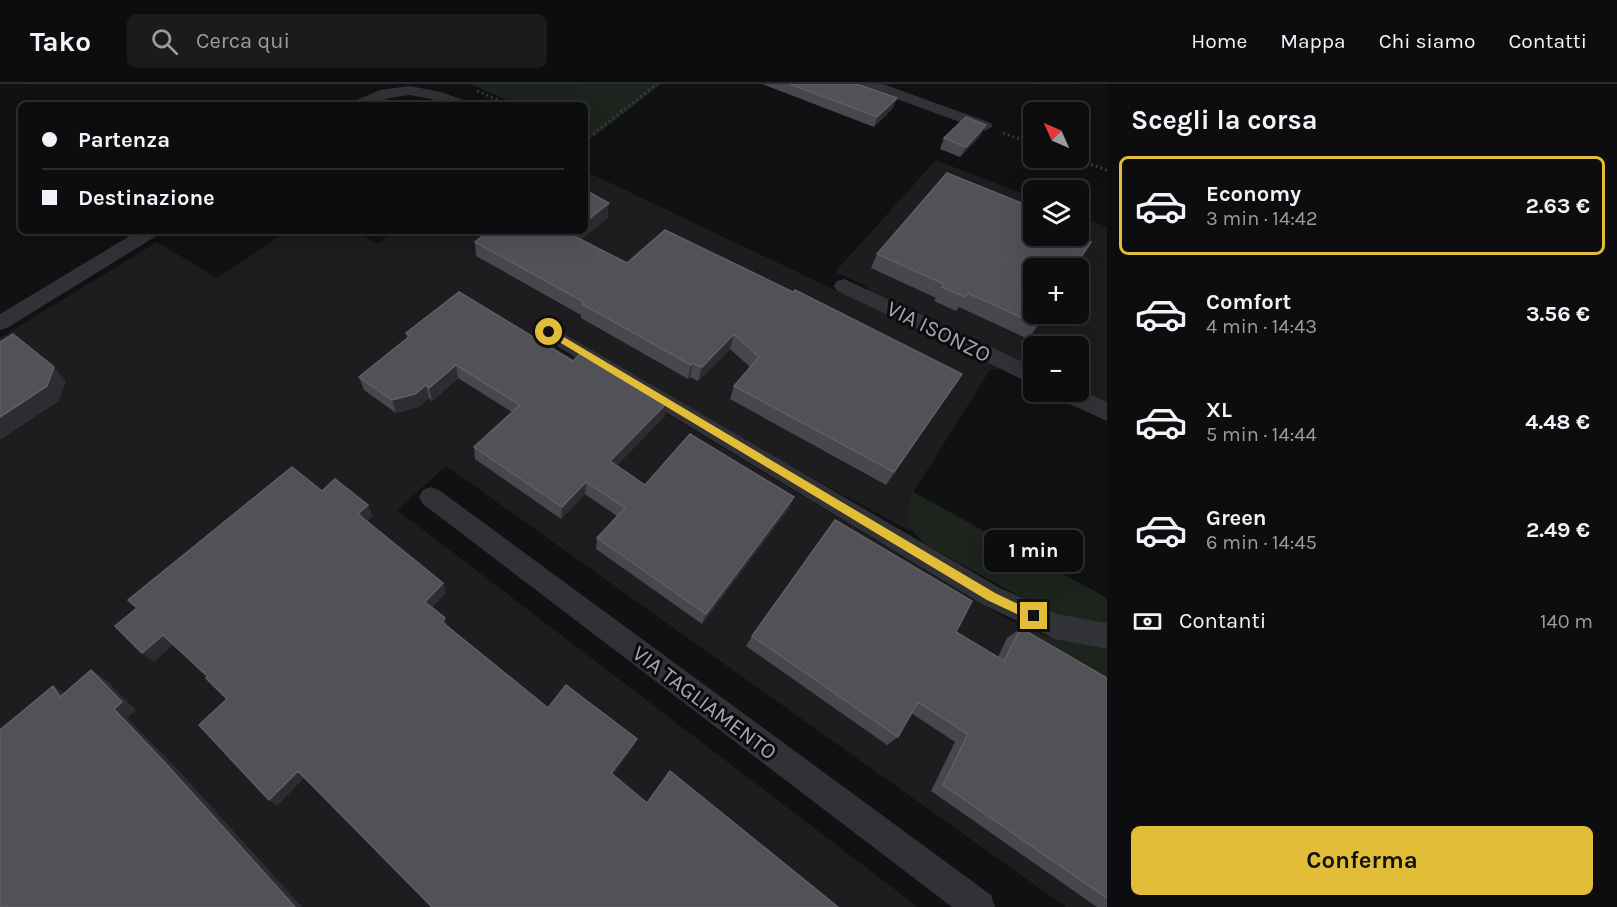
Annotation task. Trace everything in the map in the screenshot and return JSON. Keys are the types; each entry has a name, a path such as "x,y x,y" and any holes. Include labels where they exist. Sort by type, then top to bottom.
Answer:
{"street":[{"path":"869,84 985,126"},
{"path":"365,102 389,91 406,88 425,90 455,102"},
{"path":"0,323 146,234"},
{"name":"VIA ISONZO","path":"844,286 1023,372"},
{"path":"549,332 991,596 1055,626 1107,636"},
{"path":"1086,402 1107,412"},
{"name":"VIA TAGLIAMENTO","path":"431,497 979,907"}],"path":[{"path":"588,136 657,84"},
{"path":"469,88 503,102"},
{"path":"985,126 1023,140"},
{"path":"1089,164 1107,170"}],"shaded area":[{"path":"470,84 661,84 594,137 588,134 588,102 512,102"},
{"path":"936,160 1023,194 1023,246 1089,246 1089,220 1107,227 1107,403 1089,395 1089,336 1023,336 1023,364 868,291 867,286 835,272"},
{"path":"588,172 1013,375 996,368 990,370 906,504 906,518 912,532 756,448 555,328 542,339 1107,679 1107,907 1066,907 446,466 397,510 918,907 0,907 0,338 157,242 217,278 283,234 359,234 377,244 392,234 588,234"},
{"path":"913,492 1107,598 1107,623 1061,615 1028,601 925,544 907,520 906,507"},
{"path":"1008,619 1049,637 1107,649 1107,679"}],"building":[{"path":"790,84 857,84 897,98 877,117"},
{"path":"966,117 986,125 966,147 944,138"},
{"path":"947,173 1023,204 1023,246 1088,246 1081,258 1023,258 1023,318 968,293 965,297 942,287 944,284 877,254"},
{"path":"588,192 609,203 588,220"},
{"path":"665,230 793,292 795,290 962,374 894,472 734,386 759,357 734,334 702,367 693,363 691,365 475,242 485,234 570,234 627,263"},
{"path":"459,292 573,361 582,352 667,403 610,461 645,485 690,434 794,497 706,614 597,538 625,508 586,482 562,507 474,447 520,405 456,365 429,388 426,385 415,394 392,400 359,377 410,336 406,333"},
{"path":"13,334 54,367 47,386 0,417 0,342"},
{"path":"292,467 322,491 335,479 368,505 358,514 443,583 425,602 445,618 442,622 548,708 566,685 637,739 611,773 647,803 670,771 838,907 432,907 298,771 269,800 199,725 227,699 206,678 207,676 163,635 142,653 115,626 137,608 128,600"},
{"path":"835,520 972,601 956,632 1004,661 1021,628 1107,678 1107,898 943,785 968,734 918,702 898,737 752,636"},
{"path":"91,670 122,702 114,709 295,907 0,907 0,730 53,686 60,697"}],"route":[{"path":"549,332 991,596 1034,616"}]}
